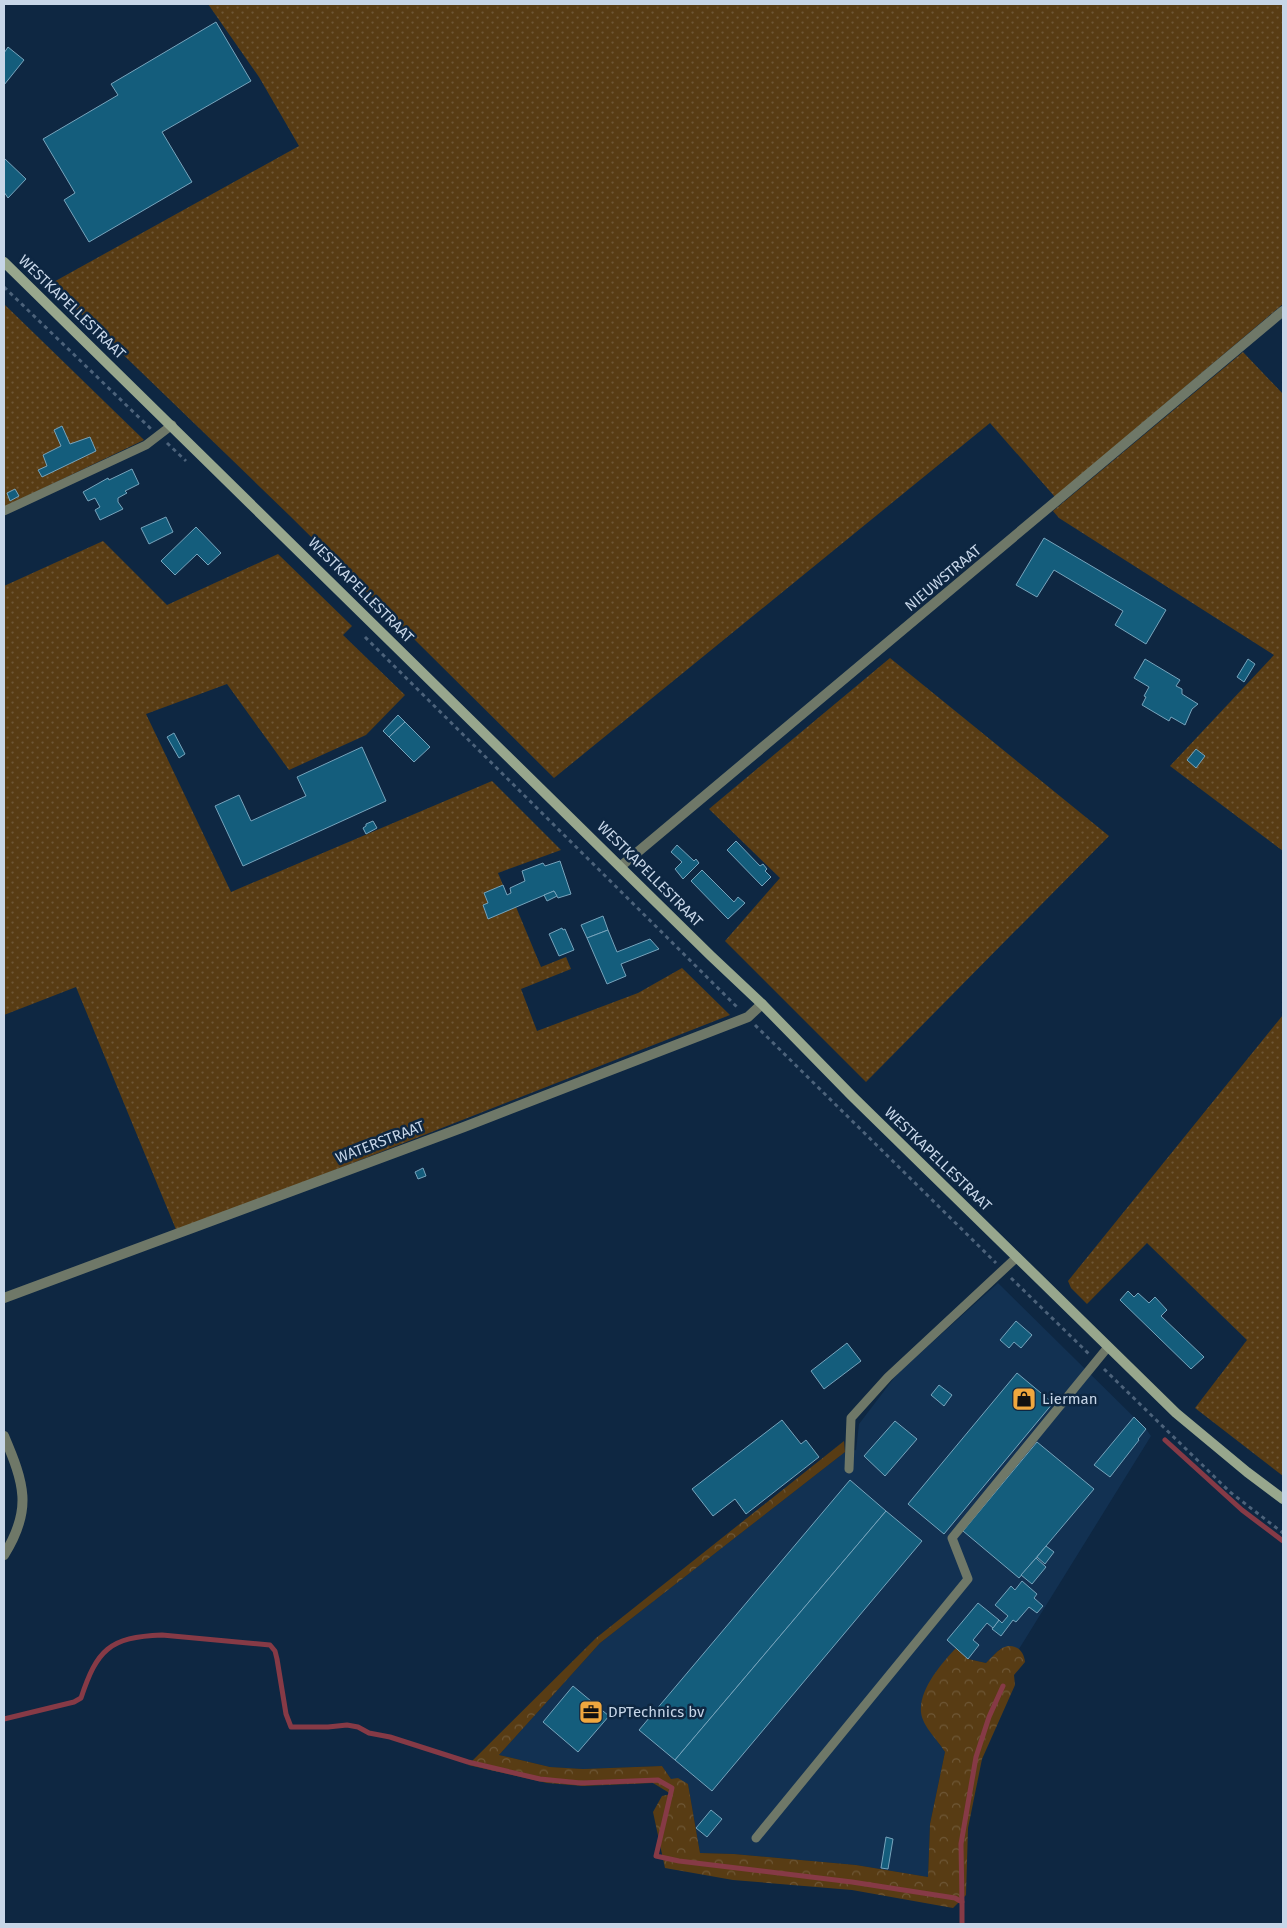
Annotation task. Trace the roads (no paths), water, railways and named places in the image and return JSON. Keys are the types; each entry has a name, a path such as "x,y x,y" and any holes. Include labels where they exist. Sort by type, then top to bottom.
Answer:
{"street":[{"name":"WESTKAPELLESTRAAT","path":"4,262 762,1004 852,1096 1108,1347 1197,1431 1283,1499"},
{"name":"NIEUWSTRAAT","path":"621,866 1283,311"},
{"name":"WATERSTRAAT","path":"4,1298 445,1134 748,1018 762,1004"},
{"path":"4,1436 16,1464 23,1497 23,1508 19,1526 4,1555"}],"lane":[{"path":"4,511 146,445 159,437 172,425"},
{"path":"849,1469 851,1418 888,1377 1017,1257"},
{"path":"756,1838 968,1579 952,1538 1108,1347"}],"waterway":[{"path":"1165,1440 1242,1510 1283,1541"},
{"path":"4,1719 74,1702 81,1698 93,1668 100,1658 117,1643 129,1639 162,1635 270,1645 275,1651 286,1714 291,1727 347,1725 358,1727 369,1733 390,1737 468,1762 540,1779 581,1783 658,1780 672,1788 656,1856 679,1861 852,1882 955,1898 962,1902 962,1924"},
{"path":"962,1902 961,1844 976,1757 989,1717 1003,1686"}],"place":[{"name":"Lierman","path":"1024,1399"},
{"name":"DPTechnics bv","path":"591,1712"}]}
